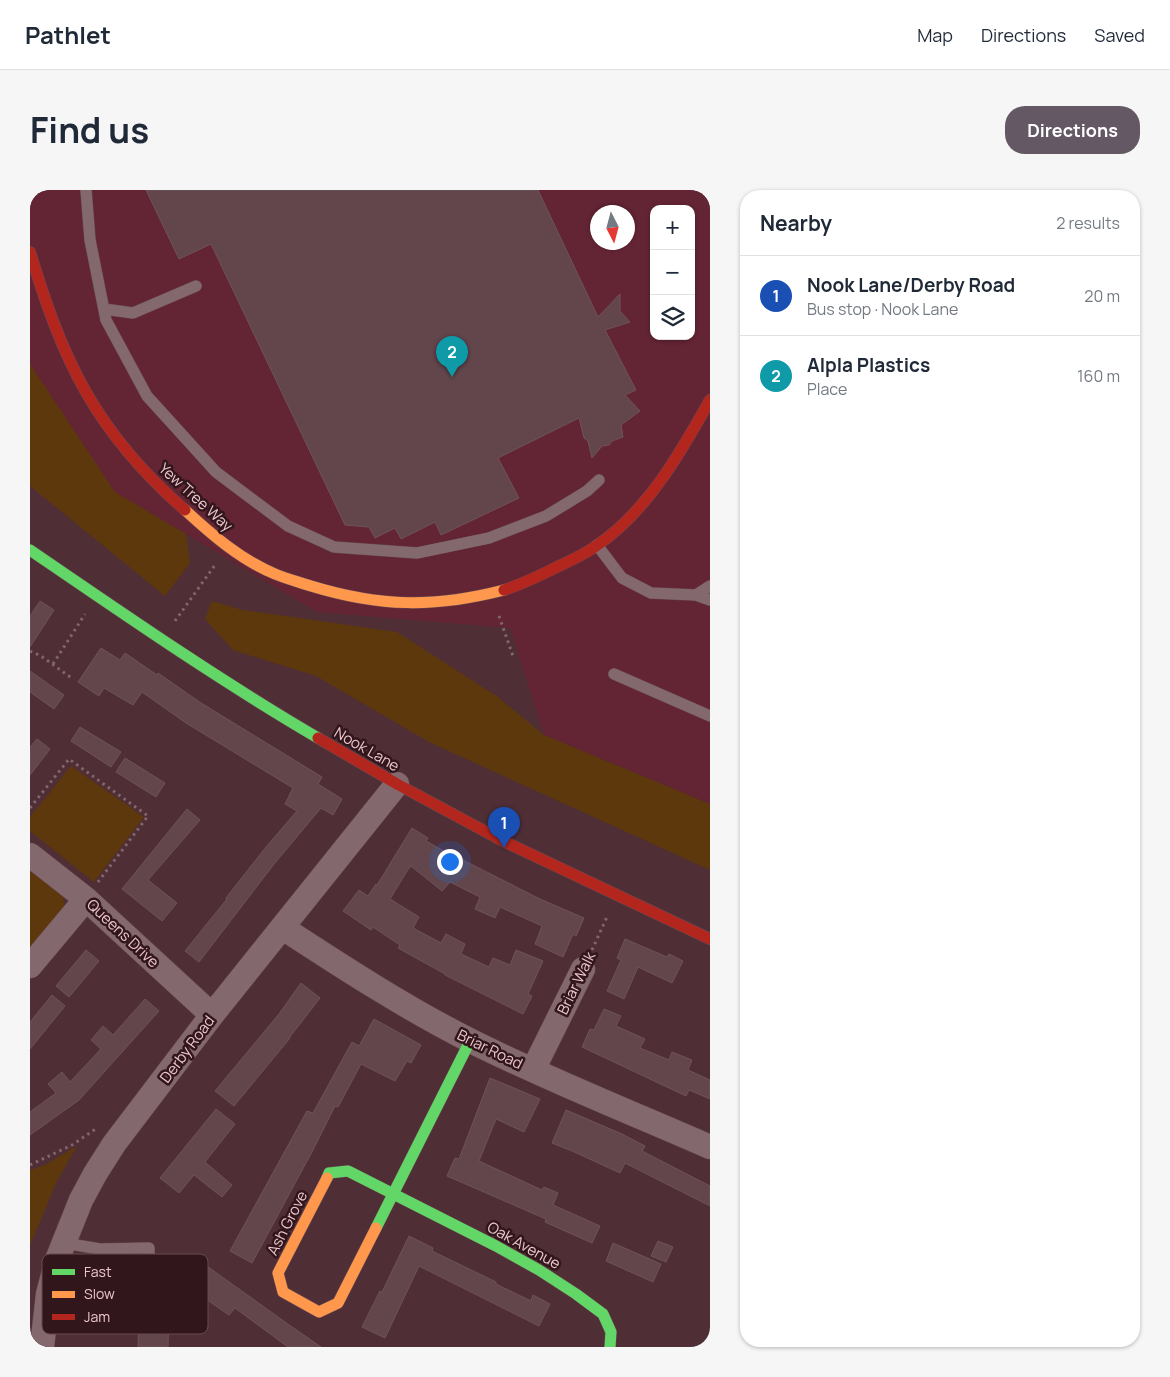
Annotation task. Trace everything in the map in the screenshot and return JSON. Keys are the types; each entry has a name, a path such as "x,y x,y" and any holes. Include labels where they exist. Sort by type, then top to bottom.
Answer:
{"street":[{"name":"Yew Tree Way","path":"30,252 46,304 69,362 98,412 134,460 180,506 228,546 274,574 334,594 402,604 452,602 512,588 552,572 597,545 627,518 666,472 710,400"},
{"name":"Nook Lane","path":"30,550 162,640 282,717 397,784 504,841 710,939"},
{"name":"Derby Road","path":"59,1254 81,1200 114,1144 212,1015 397,784"},
{"name":"Queens Drive","path":"30,855 86,899 212,1015"},
{"path":"30,966 86,899"},
{"name":"Briar Road","path":"283,928 361,979 470,1040 533,1070 710,1147"},
{"name":"Briar Walk","path":"533,1070 584,969"},
{"name":"Ash Grove","path":"394,1193 348,1171 329,1173 278,1273 283,1292 319,1312 338,1303 394,1193 470,1040"},
{"name":"Oak Avenue","path":"394,1193 496,1246 539,1270 576,1294 604,1314 612,1332 610,1347"},
{"name":"Derby Road","path":"39,1296 42,1347"}],"lane":[{"path":"86,190 90,240 106,320 147,396 216,472 288,526 334,547 417,553 490,538 546,516 587,491 599,480"},
{"path":"104,309 133,313 196,286"},
{"path":"597,545 622,578 651,593 696,595 710,600"},
{"path":"696,595 710,586"},
{"path":"614,674 710,716"},
{"path":"64,1243 100,1249 148,1248 148,1254"}],"path":[{"path":"162,640 228,546"},
{"path":"491,594 513,656"},
{"path":"53,664 97,595"},
{"path":"30,651 41,656 73,679"},
{"path":"30,808 69,759 148,816 86,899"},
{"name":"Briar Walk","path":"584,969 616,895"},
{"path":"30,1165 72,1145 97,1128 114,1144"}],"shaded area":[{"path":"30,190 710,190 710,804 544,735 510,628 317,612 115,492 30,364"},
{"path":"30,364 115,492 186,534 190,563 165,596 30,486"},
{"path":"212,601 243,610 397,632 498,697 544,735 710,804 710,870 429,742 316,676 233,650 205,619"},
{"path":"71,766 144,817 94,882 30,831 30,817"},
{"path":"30,869 63,894 65,913 30,954"},
{"path":"77,1146 57,1181 30,1245 30,1170 45,1165"}],"building":[{"path":"146,190 538,190 598,317 620,294 620,311 630,322 605,330 636,390 625,395 640,411 621,425 623,437 612,441 609,445 602,446 592,458 579,418 498,458 519,498 441,535 435,522 401,539 395,528 375,538 369,527 345,525 211,244 179,259"},
{"path":"40,601 54,610 30,647 30,616"},
{"path":"101,648 120,660 125,653 157,675 158,673 201,703 322,777 318,784 342,799 333,815 321,808 274,864 199,962 185,951 266,847 297,811 285,804 293,788 186,723 142,692 133,705 104,688 99,696 78,682"},
{"path":"30,671 64,695 54,709 30,692"},
{"path":"80,727 121,752 111,767 71,741"},
{"path":"37,739 50,749 30,775 30,747"},
{"path":"125,758 165,783 156,797 116,772"},
{"path":"187,809 200,820 148,880 177,903 162,921 122,889"},
{"path":"412,828 428,838 426,841 458,859 584,918 576,936 573,934 563,957 535,944 542,926 500,907 495,918 475,909 480,897 450,882 442,891 411,866 407,871 390,899 419,917 413,928 441,943 446,934 465,944 461,954 489,967 493,958 510,965 516,950 543,961 528,994 532,996 523,1014 445,975 398,948 400,945 373,927 371,930 343,911 359,890 368,896 377,885"},
{"path":"625,939 667,957 669,954 683,961 672,983 638,967 624,999 607,991 621,960 617,958"},
{"path":"86,950 99,961 69,997 56,986"},
{"path":"301,983 320,998 234,1106 215,1091 279,1014"},
{"path":"52,995 65,1006 30,1049 30,1022"},
{"path":"145,999 159,1011 79,1100 30,1135 30,1112 56,1093 48,1084 62,1072 70,1082 101,1049 91,1040 103,1026 113,1035"},
{"path":"604,1009 621,1016 616,1026 645,1039 640,1048 669,1060 672,1052 692,1060 688,1070 710,1080 710,1099 689,1090 686,1096 582,1047 590,1029 594,1030"},
{"path":"374,1019 421,1045 411,1063 407,1061 395,1081 361,1064 338,1107 335,1106 252,1263 230,1251 307,1111 313,1113 352,1042 359,1046"},
{"path":"490,1078 540,1099 524,1132 496,1119 479,1161 542,1190 544,1187 558,1193 553,1205 600,1226 592,1243 545,1222 546,1219 447,1176 455,1158 459,1159"},
{"path":"216,1109 235,1124 205,1162 232,1185 222,1197 194,1175 179,1193 160,1178"},
{"path":"566,1110 645,1146 642,1151 710,1186 710,1206 625,1163 620,1173 552,1143"},
{"path":"409,1236 433,1248 432,1251 531,1301 533,1295 550,1304 539,1326 419,1266 385,1338 362,1327 380,1291 382,1292"},
{"path":"658,1241 673,1247 666,1262 651,1256"},
{"path":"613,1243 661,1264 653,1282 606,1261"},
{"path":"208,1267 321,1347 288,1347 235,1308 229,1315 208,1301"},
{"path":"138,1334 168,1334 168,1347 138,1347"}],"traffic: fast":[{"path":"30,550 208,670 318,738"},
{"path":"376,1228 470,1041"},
{"path":"327,1178 329,1173 348,1171 496,1246 539,1270 603,1314 611,1332 610,1347"}],"traffic: slow":[{"path":"185,510 227,546 250,562 288,579 336,593 360,598 407,603 454,600 504,590"},
{"path":"327,1178 278,1273 283,1292 319,1312 338,1303 376,1228"}],"traffic: jam":[{"path":"30,252 54,324 69,360 87,394 131,456 185,510"},
{"path":"504,590 578,557 614,532 647,499 661,480 710,400"},
{"path":"318,738 397,784 503,841 710,939"}],"place":[{"name":"Alpla Plastics","path":"452,377"},
{"name":"Nook Lane/Derby Road","path":"504,848"}]}
